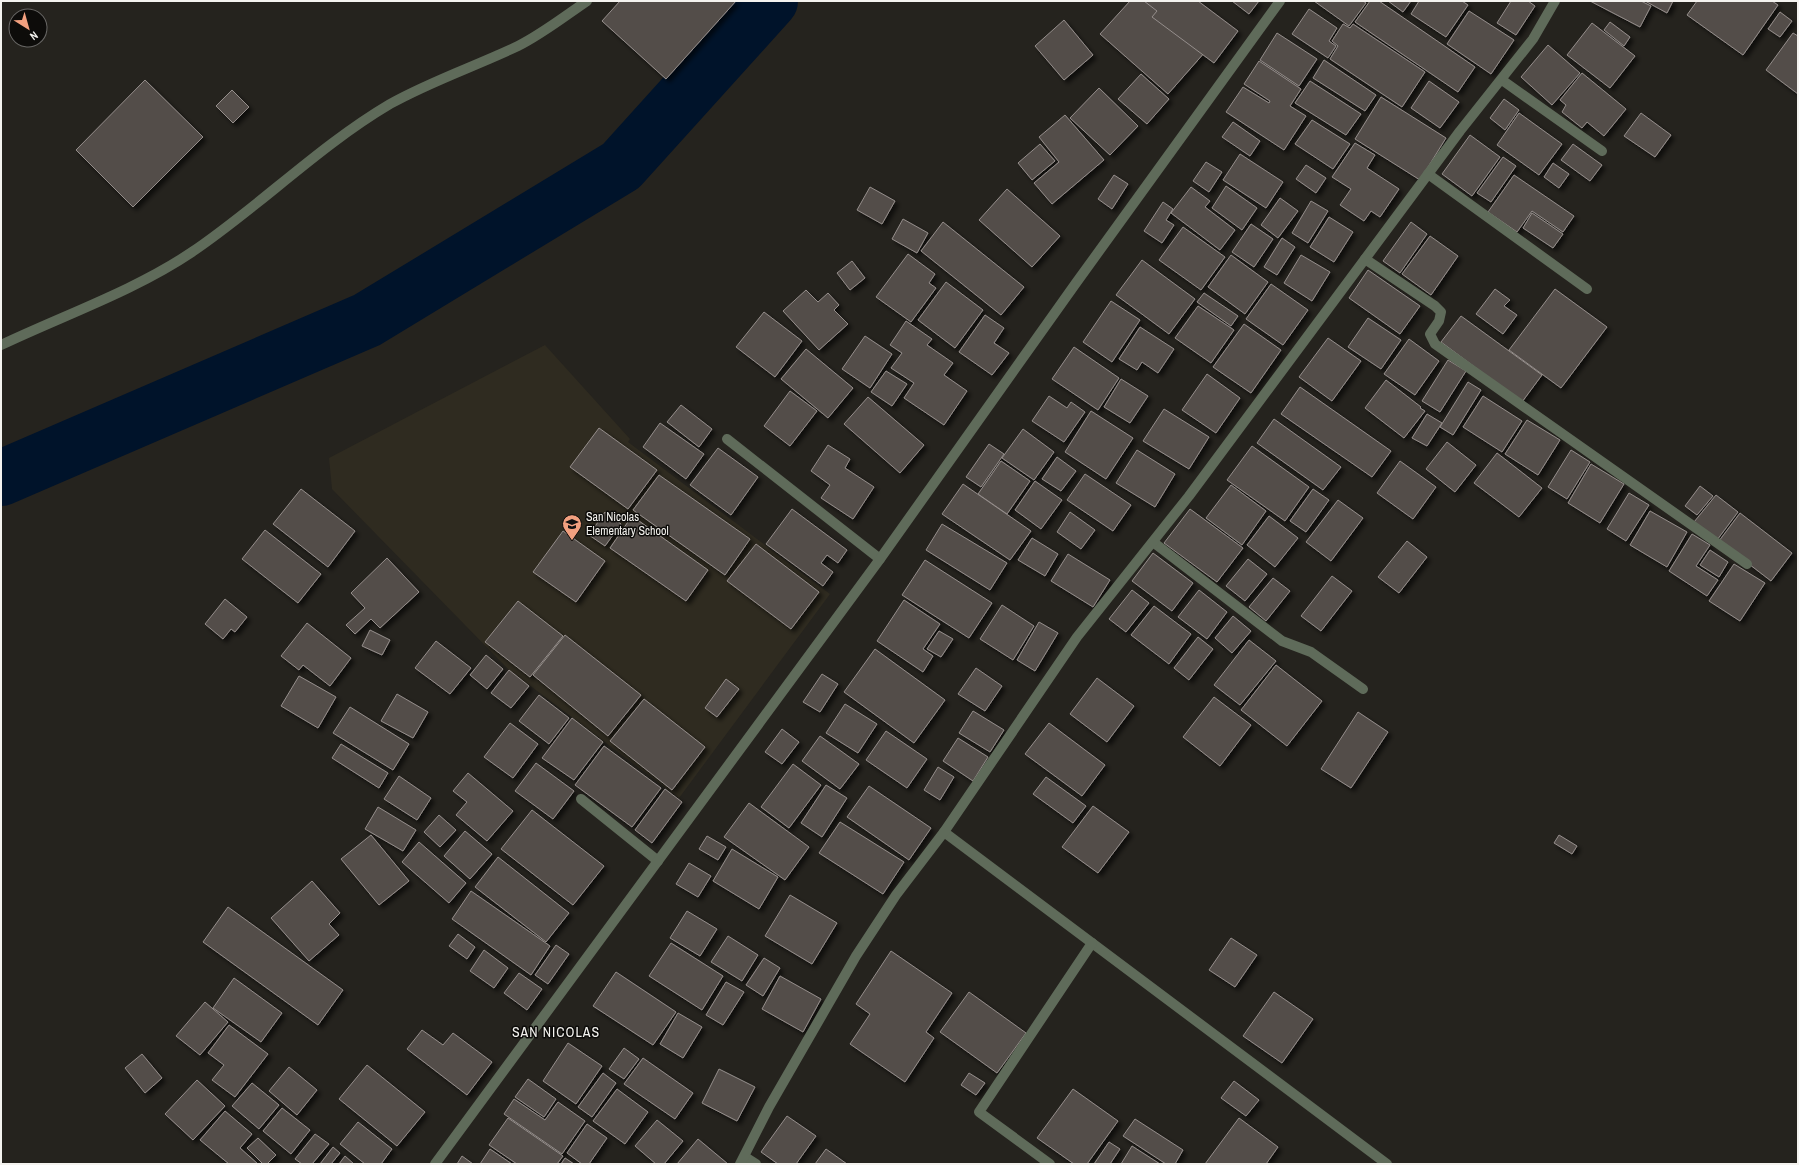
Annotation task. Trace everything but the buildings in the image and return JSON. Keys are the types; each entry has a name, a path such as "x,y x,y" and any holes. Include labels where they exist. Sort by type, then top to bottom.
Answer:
{"street":[{"path":"1,344 129,288 191,253 241,216 342,136 390,104 434,82 520,45 587,1"},
{"path":"435,1164 880,559 1280,1"},
{"path":"756,1164 743,1160 769,1107 856,956 896,896 944,832 1077,637 1189,496 1460,131 1502,80 1533,39 1555,1"},
{"path":"1502,80 1602,151"},
{"path":"1428,174 1587,289"},
{"path":"1365,259 1435,306 1441,312 1439,321 1430,334 1435,344 1747,564"},
{"path":"727,438 880,559"},
{"path":"1153,542 1282,641 1311,652 1364,689"},
{"path":"581,799 658,861"},
{"path":"944,832 1387,1164"},
{"path":"1050,1164 978,1112 1092,943"}],"shaded area":[{"name":"San Nicolas Elementary School","path":"545,345 630,439 628,442 830,594 679,798 508,669 332,489 329,458"}],"waterway":[{"path":"1,478 367,320 621,166 770,1"}],"place":[{"name":"San Nicolas Elementary School","path":"572,541"}],"district":[{"name":"SAN NICOLAS","path":"556,1032"}]}
